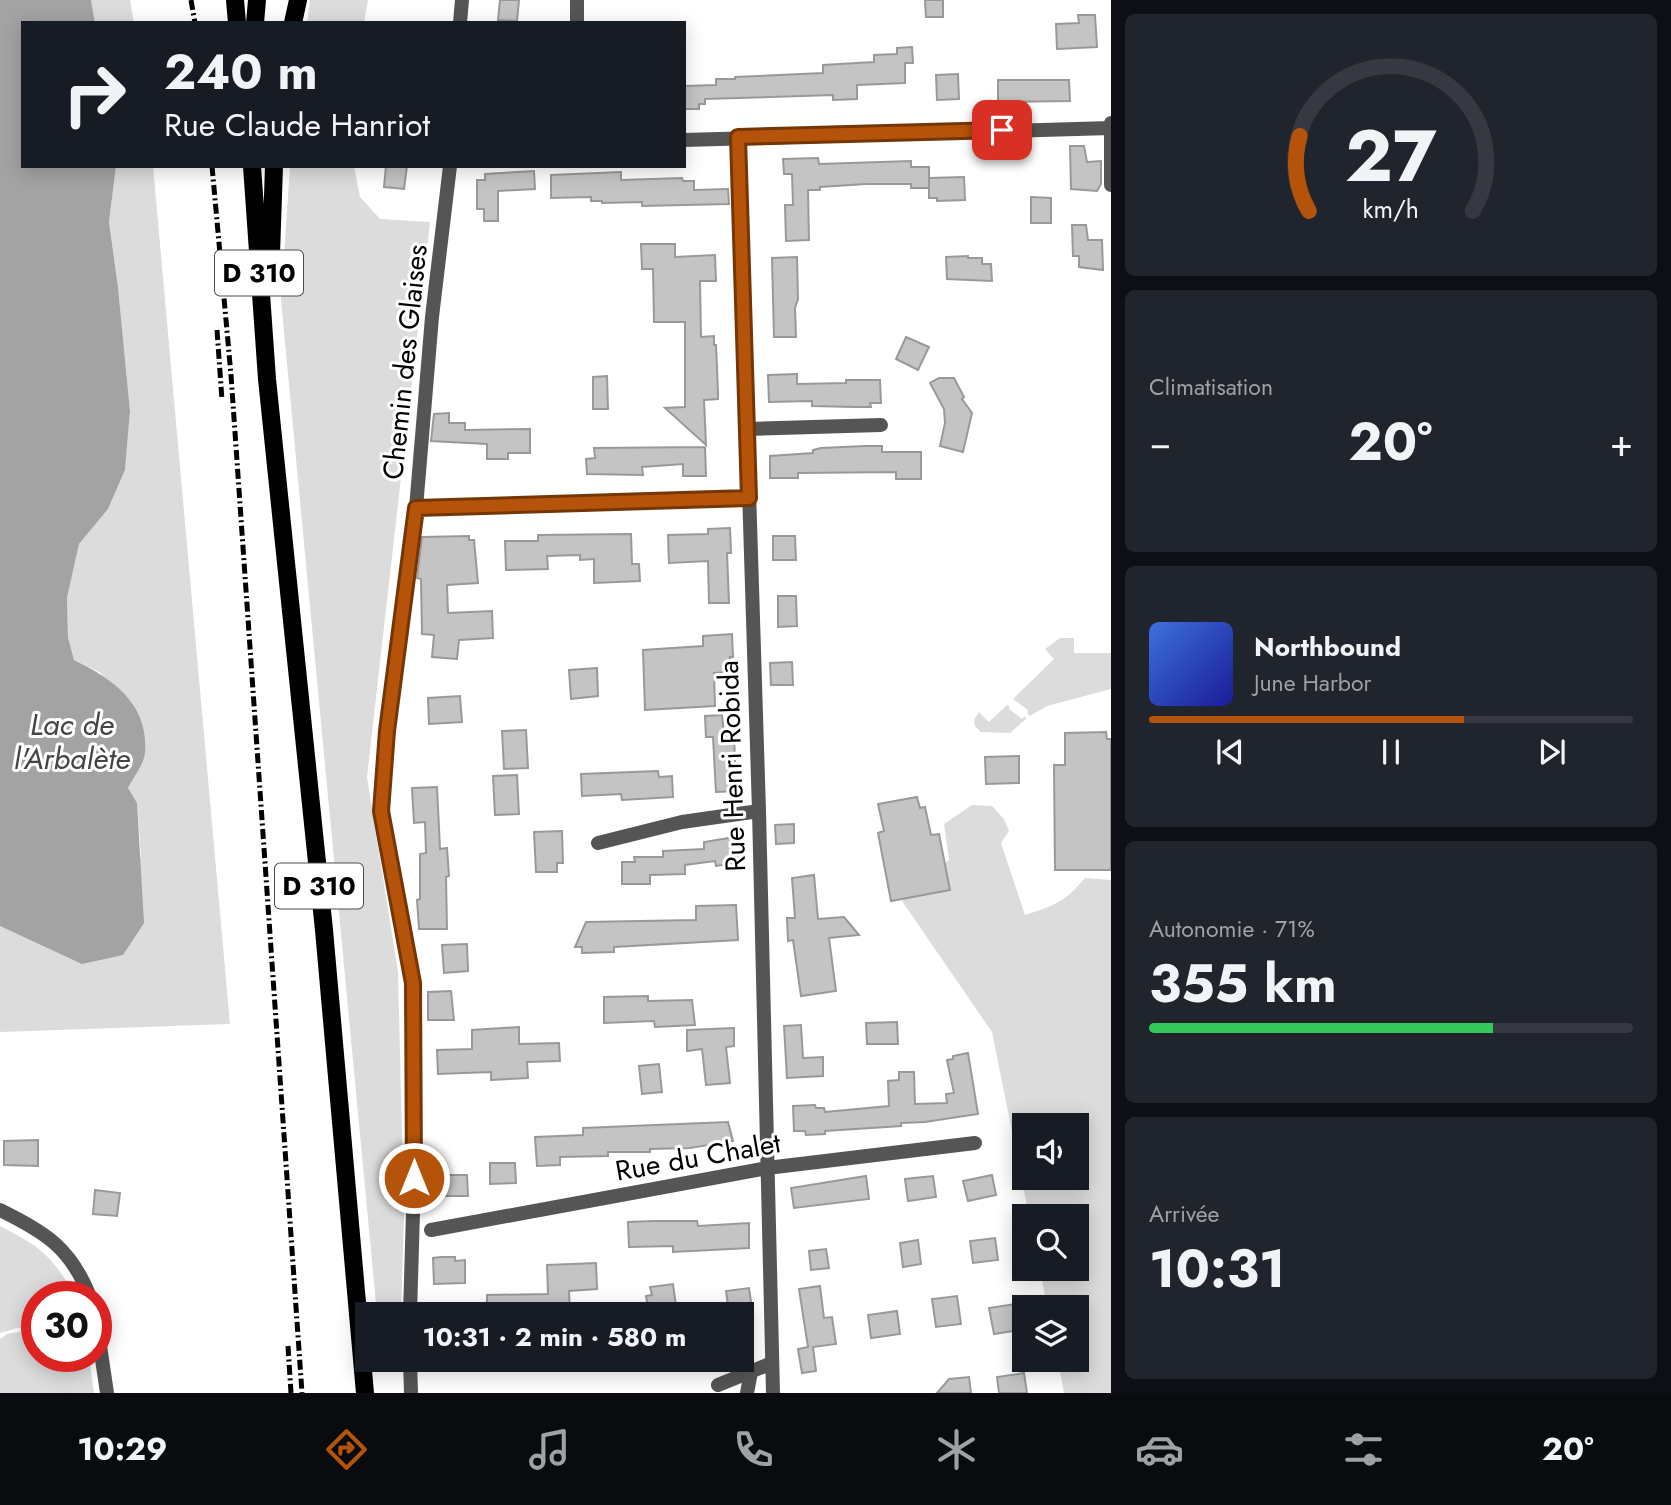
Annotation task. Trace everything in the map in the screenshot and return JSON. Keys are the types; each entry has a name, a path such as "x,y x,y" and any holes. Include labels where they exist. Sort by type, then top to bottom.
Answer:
{"main road":[{"path":"235,0 237,21"},
{"path":"255,21 257,0"},
{"path":"293,21 298,0"},
{"name":"D 310","path":"252,168 267,379 324,930 365,1393"},
{"path":"267,379 274,168"}],"street":[{"path":"460,21 462,0"},
{"path":"577,0 577,21"},
{"path":"686,140 1110,126 1111,185"},
{"name":"Rue Henri Robida","path":"738,137 772,1393"},
{"name":"Chemin des Glaises","path":"410,1302 414,1178 413,983 381,811 387,731 416,508 432,317 450,168"},
{"path":"748,429 881,425"},
{"path":"416,508 749,498"},
{"path":"598,843 682,822 758,811"},
{"name":"Rue du Chalet","path":"431,1230 767,1168 975,1143"},
{"path":"0,1210 36,1228 54,1242 71,1260 84,1281"},
{"path":"754,1371 772,1363"},
{"path":"104,1372 107,1393"},
{"path":"410,1372 411,1393"},
{"path":"718,1385 751,1372"},
{"path":"747,1393 751,1372"}],"shaded area":[{"path":"91,0 130,0 134,21 95,21"},
{"path":"310,0 368,0 364,21 307,21"},
{"path":"116,168 153,168 230,1024 0,1032 0,926 36,941 141,857 137,804 128,788 145,755 101,673 74,660 68,637 67,598 79,544 108,509 125,470 130,411 109,222"},
{"path":"290,168 354,168 360,197 380,219 430,222 367,777 398,972 404,1217 401,1302 376,1302 281,300"},
{"path":"1060,638 1074,638 1074,653 1111,653 1111,689 1047,706 1030,716 1028,710 1013,699 1054,659 1045,649"},
{"path":"1007,705 1022,719 1027,718 1010,733 981,732 975,726 974,720 979,712 989,722"},
{"path":"972,805 992,806 1004,819 1009,831 1001,843 1025,915 1059,902 1085,878 1111,880 1111,1393 1064,1393 1060,1372 1089,1372 1089,1295 1045,1295 1042,1281 1089,1281 1089,1204 1027,1204 1024,1190 1089,1190 1089,1113 1012,1113 1012,1131 992,1032 902,901 949,860 944,824"},
{"path":"0,1226 44,1253 66,1281 21,1281 21,1328 0,1333"},
{"path":"21,1332 21,1372 91,1372 94,1393 0,1393 0,1339 7,1334"}],"water":[{"name":"Lac de l'Arbalète","path":"0,0 91,0 95,21 21,21 21,168 116,168 109,222 130,411 125,470 108,509 79,544 67,598 68,637 74,660 115,685 135,707 141,720 145,753 128,788 137,803 144,923 123,955 82,964 0,926"}],"building":[{"path":"500,0 519,0 517,21 498,20"},
{"path":"925,0 943,0 943,17 926,17"},
{"path":"1078,15 1095,15 1097,47 1057,49 1056,24 1079,23"},
{"path":"912,47 913,63 905,63 905,83 857,85 857,99 833,100 833,95 705,99 705,104 699,104 699,109 686,109 686,86 716,85 716,79 735,77 823,73 823,65 874,62 874,55 897,54 897,48"},
{"path":"958,74 959,99 937,100 936,75"},
{"path":"998,80 1069,80 1070,101 998,102"},
{"path":"1070,146 1084,146 1087,162 1101,161 1101,184 1097,191 1071,189"},
{"path":"818,158 819,164 911,161 911,167 929,167 929,188 911,188 911,184 866,184 808,190 809,240 786,241 785,205 793,205 792,174 784,174 783,159"},
{"path":"386,168 407,168 404,189 384,187"},
{"path":"534,171 535,189 498,191 498,221 484,221 484,209 477,209 477,180 485,180 485,174"},
{"path":"621,172 621,180 682,178 683,181 694,181 694,190 728,189 729,204 642,206 642,202 602,203 591,201 591,197 551,198 551,175"},
{"path":"964,177 965,200 937,201 937,198 929,198 929,178"},
{"path":"1031,197 1051,198 1051,223 1031,223"},
{"path":"1072,225 1086,225 1088,240 1102,240 1103,270 1079,267 1079,256 1073,256"},
{"path":"641,244 675,244 675,257 715,255 716,281 700,281 701,337 714,336 718,392 718,399 704,400 706,445 665,408 685,407 685,322 654,322 653,269 642,269"},
{"path":"797,257 796,337 774,337 772,258"},
{"path":"946,257 982,258 982,264 991,264 992,281 947,279"},
{"path":"906,337 929,347 918,370 896,359"},
{"path":"797,374 797,384 880,380 881,403 870,403 871,407 855,407 812,406 812,401 769,402 768,375"},
{"path":"607,376 608,409 593,409 593,377"},
{"path":"939,378 954,378 964,397 962,399 972,413 963,452 940,446 945,423 944,409 930,383"},
{"path":"449,413 449,423 465,423 465,430 530,429 530,453 508,453 508,459 487,459 487,444 431,441 434,414"},
{"path":"882,446 882,452 921,452 921,479 896,479 896,472 798,473 798,478 770,478 770,456 813,453 813,450 821,448"},
{"path":"705,447 706,476 683,476 683,464 642,467 643,475 587,474 586,459 595,458 594,448"},
{"path":"730,528 731,553 727,553 729,603 709,603 708,561 669,563 668,535 708,534 708,529"},
{"path":"631,534 632,564 639,564 640,581 594,583 594,559 580,560 580,555 547,556 548,569 506,570 505,541 538,541 538,535"},
{"path":"469,536 469,540 474,540 478,583 447,585 448,613 492,611 493,638 459,640 457,659 432,657 434,635 422,634 421,579 417,578 422,537"},
{"path":"773,536 795,536 796,560 773,560"},
{"path":"778,596 796,596 797,626 778,627"},
{"path":"732,634 732,672 714,673 715,706 645,710 643,650 703,646 703,636"},
{"path":"792,662 793,685 771,685 770,663"},
{"path":"597,668 598,696 571,699 569,670"},
{"path":"460,696 462,722 429,724 428,698"},
{"path":"722,715 724,733 734,733 736,791 716,792 713,737 706,737 705,716"},
{"path":"526,730 528,768 504,769 502,731"},
{"path":"1106,732 1107,739 1111,739 1111,870 1055,870 1054,765 1065,765 1065,733"},
{"path":"1019,756 1019,783 986,784 985,757"},
{"path":"658,771 659,777 672,776 673,797 622,800 621,794 582,796 581,774"},
{"path":"517,775 519,814 495,815 493,776"},
{"path":"437,787 440,849 447,848 449,876 446,877 447,929 419,929 417,900 420,899 420,854 426,853 425,822 414,823 412,788"},
{"path":"917,797 920,808 925,807 931,835 939,834 950,890 891,901 878,833 884,831 878,804"},
{"path":"794,824 794,843 776,844 775,825"},
{"path":"562,831 563,863 557,863 557,872 536,872 534,832"},
{"path":"735,837 739,863 716,866 715,861 685,865 685,874 650,875 650,884 622,884 622,862 635,862 634,857 663,857 663,851 704,849 704,842"},
{"path":"814,875 818,919 844,917 859,935 829,938 836,991 801,996 793,940 788,941 787,918 795,918 792,878"},
{"path":"736,905 738,940 614,947 614,952 582,953 582,947 575,947 586,922 696,920 696,906"},
{"path":"467,944 468,971 444,973 442,945"},
{"path":"451,991 454,1020 428,1020 428,992"},
{"path":"648,996 648,1001 692,1000 695,1025 655,1027 654,1021 604,1023 604,997"},
{"path":"897,1022 898,1044 867,1044 866,1023"},
{"path":"801,1025 803,1058 823,1057 823,1076 787,1078 784,1026"},
{"path":"519,1027 519,1044 559,1043 560,1061 527,1062 528,1078 491,1080 491,1072 438,1074 437,1050 472,1049 472,1030"},
{"path":"734,1028 734,1046 726,1047 730,1083 706,1085 702,1049 687,1051 687,1030"},
{"path":"968,1053 978,1114 901,1123 901,1126 825,1131 825,1134 806,1135 805,1131 794,1131 793,1106 815,1105 816,1108 824,1108 825,1112 889,1106 888,1081 899,1080 899,1072 914,1072 915,1104 947,1103 946,1094 954,1093 947,1060"},
{"path":"659,1064 662,1092 642,1094 639,1066"},
{"path":"728,1122 733,1141 690,1148 650,1149 650,1152 608,1152 608,1156 560,1157 560,1165 537,1166 535,1137 583,1135 583,1128"},
{"path":"38,1140 38,1166 4,1165 4,1141"},
{"path":"490,1163 515,1163 516,1183 490,1184"},
{"path":"435,1175 467,1175 468,1196 435,1196"},
{"path":"992,1175 996,1195 968,1201 963,1181"},
{"path":"866,1176 869,1199 794,1208 791,1188"},
{"path":"933,1176 936,1197 908,1201 905,1179"},
{"path":"95,1190 120,1193 117,1216 93,1214"},
{"path":"697,1221 698,1226 749,1223 749,1248 673,1252 673,1246 629,1247 628,1222"},
{"path":"995,1238 998,1260 973,1263 970,1241"},
{"path":"918,1240 921,1264 903,1267 900,1243"},
{"path":"826,1249 829,1268 811,1270 809,1251"},
{"path":"455,1257 455,1261 465,1260 465,1283 434,1284 433,1258"},
{"path":"596,1263 597,1289 569,1291 569,1302 487,1302 487,1295 548,1294 547,1265"},
{"path":"673,1284 675,1302 647,1302 646,1296 652,1295 650,1287"},
{"path":"820,1286 824,1318 832,1317 836,1344 813,1347 816,1371 802,1373 798,1349 808,1347 799,1289"},
{"path":"749,1288 751,1302 728,1302 726,1291"},
{"path":"957,1296 961,1324 936,1327 932,1299"},
{"path":"1012,1305 1012,1331 994,1334 989,1308"},
{"path":"897,1311 900,1334 871,1338 868,1315"},
{"path":"1024,1373 1027,1393 999,1393 997,1377"},
{"path":"969,1377 971,1393 937,1393 949,1379"}],"railway":[{"path":"191,0 195,21"},
{"path":"212,168 231,375 302,1393"},
{"path":"217,330 222,400"},
{"path":"288,1346 291,1393"}],"route":[{"path":"414,1178 413,983 381,811 387,731 416,508 749,498 738,137 1002,130"}]}
